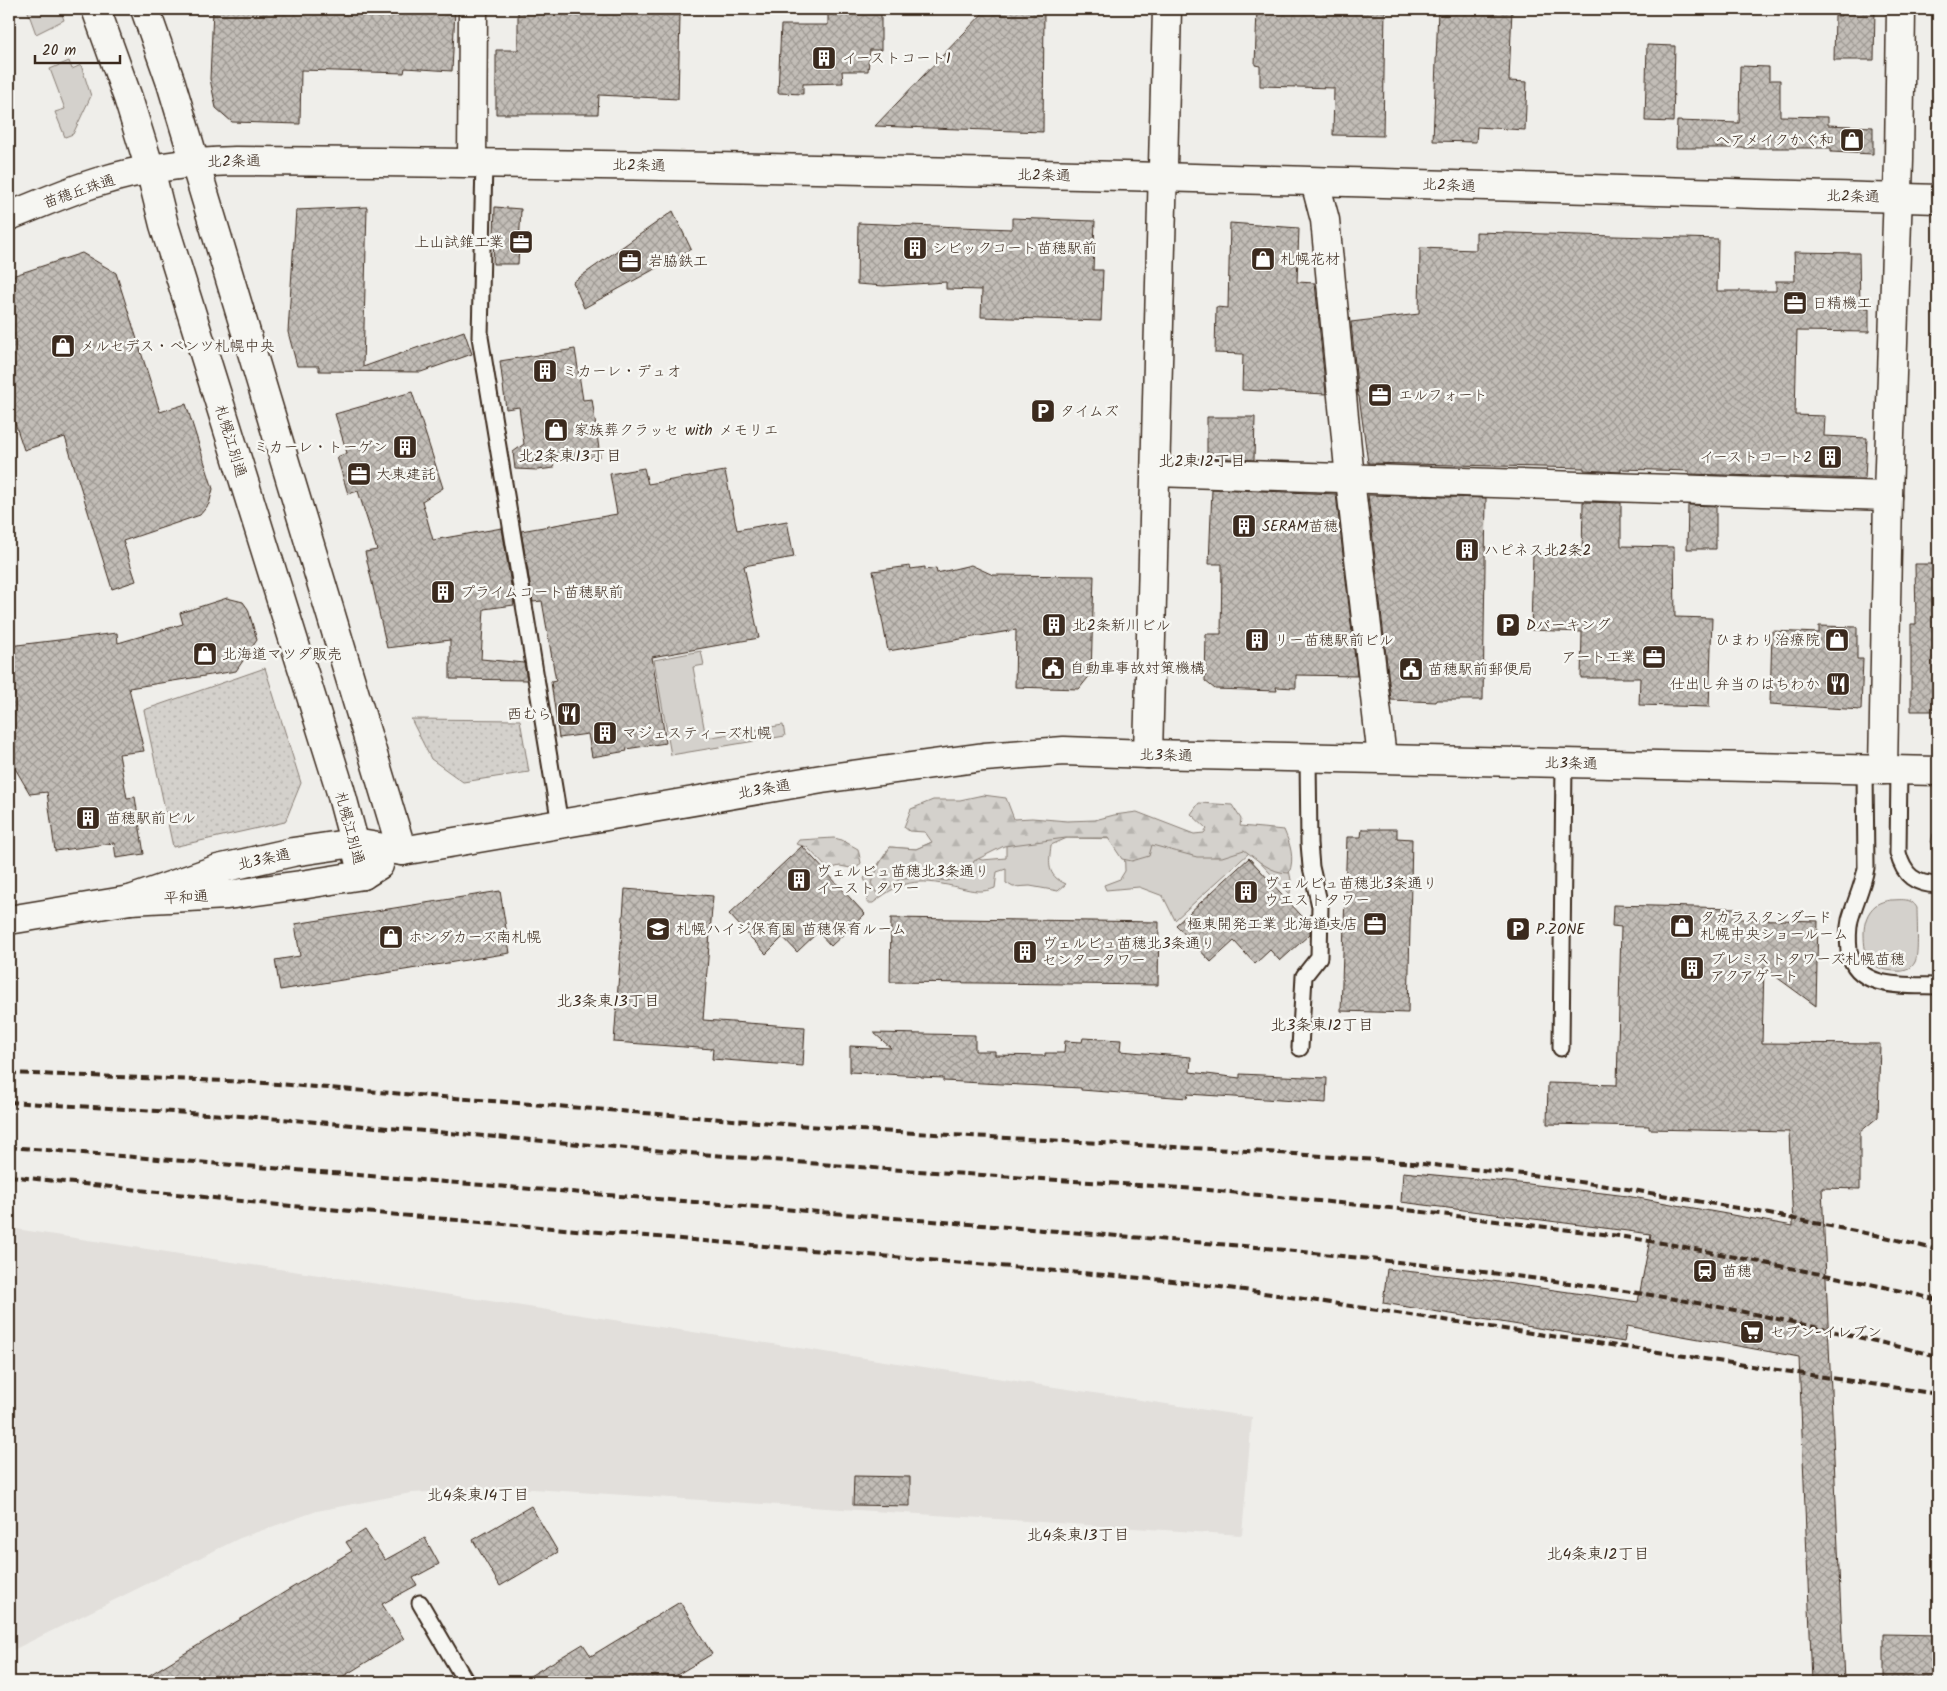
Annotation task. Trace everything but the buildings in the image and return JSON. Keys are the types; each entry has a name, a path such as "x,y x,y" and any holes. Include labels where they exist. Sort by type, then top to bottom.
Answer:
{"street":[{"name":"札幌江別通","path":"96,9 150,169 164,225 337,780 363,875"},
{"path":"145,9 171,83 402,851"},
{"path":"473,9 478,162"},
{"path":"1148,754 1168,9"},
{"path":"1883,770 1901,9"},
{"name":"北2条通","path":"150,169 195,162 478,162 1162,177 1938,198"},
{"name":"苗穂丘珠通","path":"9,216 98,182 150,169"},
{"path":"1315,182 1325,220 1350,479 1382,758"},
{"path":"1155,472 1888,496"},
{"name":"北3条通","path":"130,900 218,869 293,852 354,843 402,851 822,779 984,757 1064,751 1938,771"},
{"name":"北3条通","path":"363,875 402,851"},
{"name":"平和通","path":"9,920 130,900 227,895 363,875"}],"lane":[{"path":"478,162 480,336 560,824"},
{"path":"1300,1048 1304,976 1319,957 1320,906 1311,867 1309,843 1308,758"},
{"path":"1561,1048 1564,762"},
{"path":"1883,770 1900,862 1915,881 1925,885 1938,885"},
{"path":"1883,770 1865,876 1850,922 1848,942 1850,955 1856,968 1867,978 1896,985 1938,986"},
{"path":"420,1603 466,1682"}],"shaded area":[{"path":"9,1228 1252,1417 1242,1535 517,1488 411,1493 317,1511 240,1538 9,1652"}],"green space":[{"path":"27,9 60,9 64,20 36,34"},
{"path":"69,61 72,69 81,65 91,96 73,134 65,137 55,112 65,109 50,69"},
{"path":"701,651 704,665 693,667 706,738 783,725 785,736 671,755 654,660"},
{"path":"265,668 301,783 285,822 173,847 144,710"},
{"path":"411,719 520,720 529,772 463,782 431,759"},
{"path":"983,795 1006,798 1014,819 1095,820 1137,812 1194,834 1204,833 1207,829 1191,814 1199,803 1232,805 1241,819 1240,826 1284,830 1291,851 1291,867 1289,873 1276,871 1244,850 1222,857 1197,857 1152,845 1149,856 1132,861 1122,859 1108,838 1066,838 1004,846 974,861 965,876 947,881 920,877 901,878 889,888 877,894 871,883 890,847 916,849 932,842 925,832 909,831 904,827 911,809 933,800 960,800"},
{"path":"1006,829 1283,841 1291,880 1290,894 1250,852 1175,920 1163,896 1139,887 1106,890 1104,885 1120,879 1125,871 1124,839 1067,838 1051,845 1050,868 1055,877 1066,884 1058,891 1030,886 1013,887 1006,883 1006,869 997,872 995,888 991,890 974,891 935,883 914,882 895,888 873,903 867,903 869,891 864,878 873,872 890,847 916,849 932,842 982,860 1006,858"},
{"path":"1938,829 1938,851 1931,842 1933,834"},
{"path":"834,838 842,840 858,849 861,863 856,869 840,866 828,869 807,847 796,844 799,840"},
{"path":"1890,900 1909,901 1915,904 1917,908 1916,958 1911,967 1904,971 1887,970 1874,965 1870,961 1865,949 1864,929 1868,914 1878,904"}],"railway":[{"path":"9,1073 252,1082 860,1130 1266,1152 1403,1162 1532,1175 1627,1189 1749,1210 1885,1237 1938,1250"},
{"path":"9,1102 256,1117 857,1167 1199,1189 1399,1209 1619,1236 1680,1246 1880,1286 1938,1300"},
{"path":"9,1147 1256,1247 1444,1267 1670,1298 1785,1321 1938,1356"},
{"path":"9,1176 269,1204 1164,1280 1244,1290 1938,1394"}],"place":[{"name":"イーストコート1","path":"824,58"},
{"name":"ヘアメイクかぐ和","path":"1852,140"},
{"name":"上山試錐工業","path":"521,242"},
{"name":"シビックコート苗穂駅前","path":"915,248"},
{"name":"札幌花材","path":"1263,259"},
{"name":"岩脇鉄工","path":"630,261"},
{"name":"日精機工","path":"1795,303"},
{"name":"メルセデス・ベンツ札幌中央","path":"63,346"},
{"name":"ミカーレ・デュオ","path":"545,371"},
{"name":"エルフォート","path":"1380,395"},
{"name":"タイムズ","path":"1043,411"},
{"name":"家族葬クラッセ with メモリエ","path":"556,430"},
{"name":"ミカーレ・トーゲン","path":"405,447"},
{"name":"イーストコート2","path":"1830,457"},
{"name":"大東建託","path":"359,474"},
{"name":"SERAM苗穂","path":"1244,526"},
{"name":"ハピネス北2条2","path":"1467,550"},
{"name":"プライムコート苗穂駅前","path":"443,592"},
{"name":"北2条新川ビル","path":"1054,625"},
{"name":"Dパーキング","path":"1508,625"},
{"name":"リー苗穂駅前ビル","path":"1257,640"},
{"name":"ひまわり治療院","path":"1837,640"},
{"name":"北海道マツダ販売","path":"205,654"},
{"name":"アート工業","path":"1654,657"},
{"name":"自動車事故対策機構","path":"1053,668"},
{"name":"苗穂駅前郵便局","path":"1411,669"},
{"name":"仕出し弁当のはちわか","path":"1838,684"},
{"name":"西むら","path":"569,714"},
{"name":"マジェスティーズ札幌","path":"605,733"},
{"name":"苗穂駅前ビル","path":"88,818"},
{"name":"ヴェルビュ苗穂北3条通り イーストタワー","path":"799,880"},
{"name":"ヴェルビュ苗穂北3条通り ウエストタワー","path":"1246,892"},
{"name":"極東開発工業 北海道支店","path":"1375,924"},
{"name":"タカラスタンダード 札幌中央ショールーム","path":"1682,926"},
{"name":"札幌ハイジ保育園 苗穂保育ルーム","path":"658,929"},
{"name":"P.ZONE","path":"1518,929"},
{"name":"ホンダカーズ南札幌","path":"391,937"},
{"name":"ヴェルビュ苗穂北3条通り センタータワー","path":"1025,952"},
{"name":"プレミストタワーズ札幌苗穂 アクアゲート","path":"1692,968"},
{"name":"苗穂","path":"1705,1271"},
{"name":"セブン-イレブン","path":"1752,1332"}],"district":[{"name":"北2条東13丁目","path":"570,455"},
{"name":"北2東12丁目","path":"1202,460"},
{"name":"北3条東13丁目","path":"608,1000"},
{"name":"北3条東12丁目","path":"1322,1024"},
{"name":"北4条東14丁目","path":"478,1494"},
{"name":"北4条東13丁目","path":"1078,1534"},
{"name":"北4条東12丁目","path":"1598,1553"}]}
